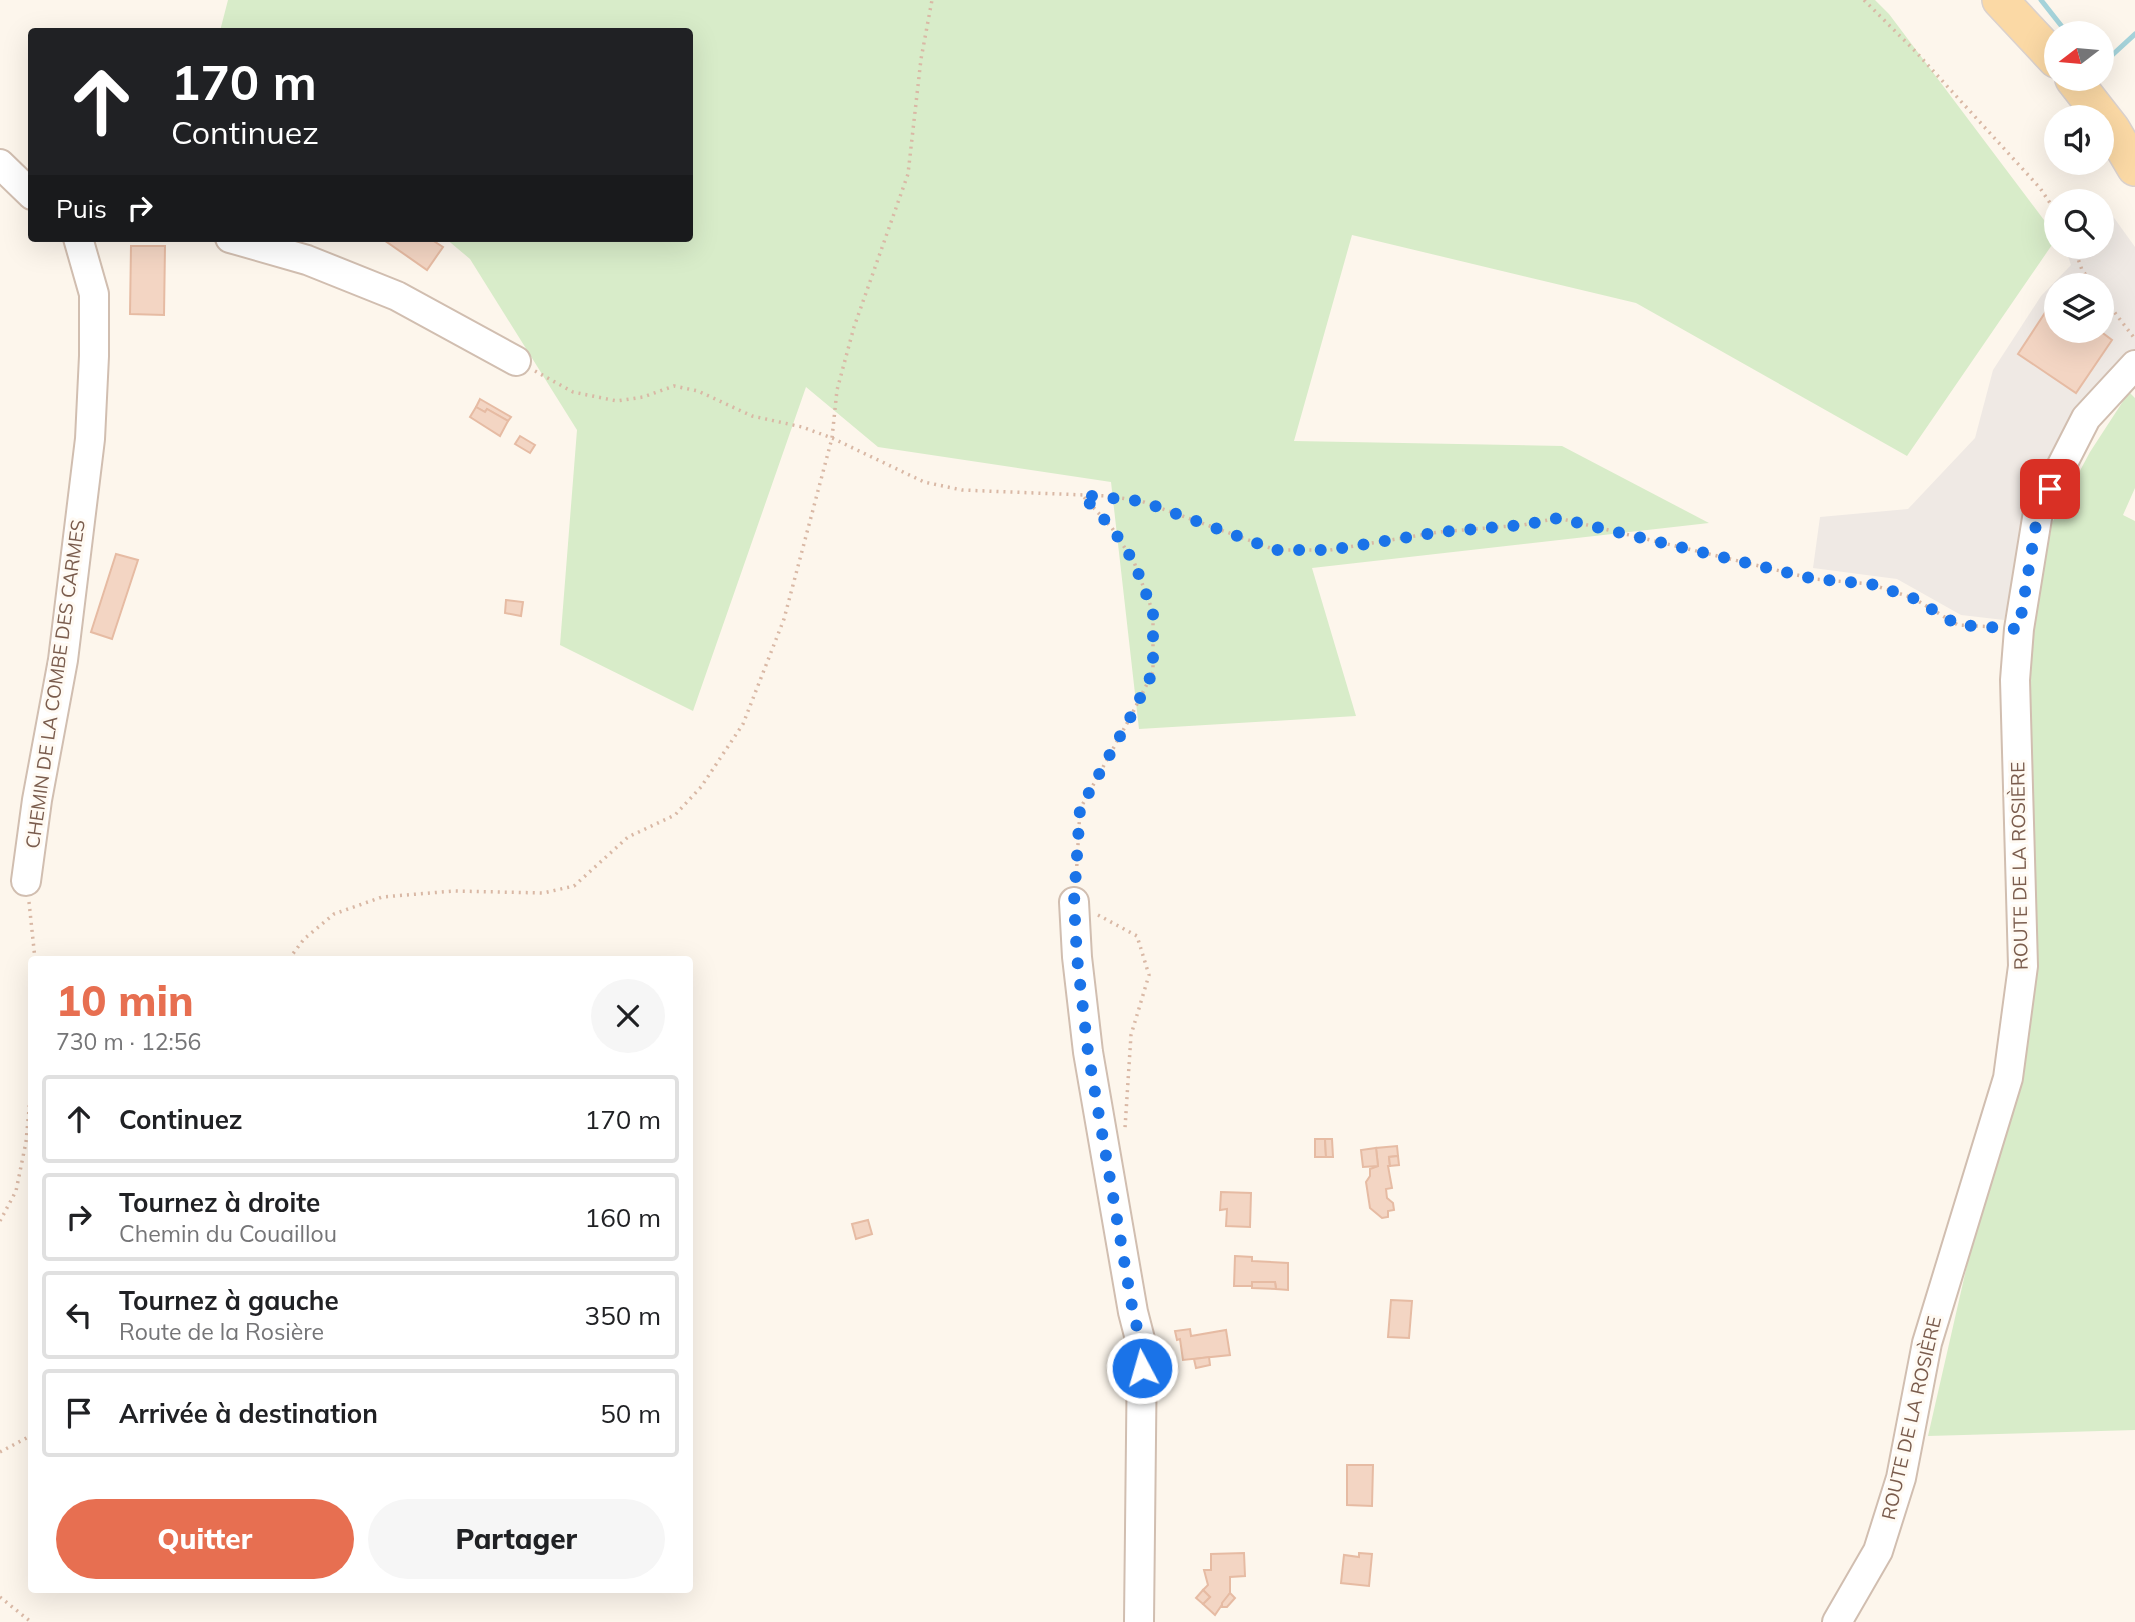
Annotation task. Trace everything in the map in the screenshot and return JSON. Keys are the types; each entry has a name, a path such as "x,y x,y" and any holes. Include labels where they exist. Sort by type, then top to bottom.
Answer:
{"main road":[{"path":"2000,0 2044,47"},
{"path":"2082,91 2112,129 2135,168"}],"street":[{"path":"0,164 28,193"},
{"name":"CHEMIN DE LA COMBE DES CARMES","path":"26,881 37,800 63,660 89,439 94,356 94,294 79,242"},
{"path":"243,242 307,261 397,296 516,361"},
{"name":"ROUTE DE LA ROSIÈRE","path":"1837,1622 1878,1552 1901,1478 1927,1343 2008,1078 2023,966 2015,680 2019,629 2038,512 2086,418 2135,365"},
{"path":"1074,902 1077,957 1088,1052 1133,1312 1142,1347 1139,1622"}],"path":[{"path":"1864,0 1916,52 2044,194"},
{"path":"291,956 304,939 334,914 382,897 454,891 543,893 574,886 628,837 676,815 701,787 743,724 784,620 832,438 837,390 853,327 908,174 921,58 933,1"},
{"path":"2114,312 2135,339"},
{"path":"516,361 573,392 617,401 643,397 674,386 698,391 752,416 802,427 832,438 924,482 962,490 1082,495 1141,501 1276,550 1330,550 1439,532 1523,525 1558,518 1814,579 1871,584 1913,598 1958,625 2019,629"},
{"path":"1082,495 1112,528 1134,562 1153,612 1153,672 1080,809 1074,902 1137,936 1149,975 1131,1035 1127,1123 1108,1169"},
{"path":"26,881 35,956"},
{"path":"0,1221 16,1191 28,1120"},
{"path":"0,1452 28,1437"},
{"path":"0,1597 31,1622"}],"shaded area":[{"path":"2114,218 2135,247 2135,355 2029,515 2004,620 1961,615 1897,579 1813,568 1820,517 1908,509 1975,438 1993,370 2044,293 2044,343 2114,343 2114,273 2063,273 2071,265 2069,259 2114,259"}],"green space":[{"path":"228,0 1875,0 1889,14 2044,220 2044,256 1907,456 1636,303 1352,235 1294,441 1562,446 1709,523 1312,568 1356,716 1139,729 1111,482 878,447 806,387 693,711 560,645 577,430 470,259 450,242 693,242 693,28 221,28"},
{"path":"2129,392 2135,398 2135,488 2123,515 2135,521 2135,1430 1928,1436 2037,959 2029,667 2045,536 2090,452"}],"building":[{"path":"387,242 435,242 443,247 427,270"},
{"path":"131,246 165,246 164,315 130,314"},
{"path":"2044,314 2044,343 2110,343 2076,393 2018,354"},
{"path":"480,399 511,417 508,421 487,409 485,412 476,407"},
{"path":"476,407 485,412 487,409 508,421 500,436 470,417"},
{"path":"520,436 535,445 530,453 515,444"},
{"path":"116,554 138,560 112,639 91,632"},
{"path":"506,600 523,602 521,616 505,613"},
{"path":"1315,1139 1325,1139 1326,1157 1315,1157"},
{"path":"1325,1139 1332,1139 1333,1157 1326,1157"},
{"path":"1397,1146 1398,1156 1389,1157 1392,1188 1386,1189 1387,1198 1393,1203 1394,1210 1388,1211 1388,1217 1382,1218 1370,1208 1366,1182 1370,1169 1378,1166 1376,1148"},
{"path":"1376,1148 1378,1166 1363,1167 1361,1150"},
{"path":"1398,1156 1399,1165 1390,1166 1389,1157"},
{"path":"1221,1192 1251,1193 1250,1227 1226,1226 1227,1209 1220,1210"},
{"path":"868,1220 872,1234 856,1239 852,1224"},
{"path":"1235,1256 1252,1257 1252,1261 1288,1263 1288,1290 1276,1289 1275,1282 1252,1282 1252,1286 1234,1286"},
{"path":"1252,1282 1275,1282 1276,1289 1252,1288"},
{"path":"1391,1300 1412,1301 1409,1338 1388,1337"},
{"path":"1190,1329 1191,1336 1226,1330 1230,1355 1183,1360 1180,1339 1177,1340 1175,1331"},
{"path":"1209,1357 1210,1365 1196,1368 1194,1359"},
{"path":"1347,1465 1373,1465 1372,1506 1347,1505"},
{"path":"1244,1553 1245,1576 1230,1577 1230,1593 1215,1615 1203,1604 1210,1597 1203,1590 1208,1585 1204,1570 1211,1570 1211,1554"},
{"path":"1359,1553 1372,1554 1369,1586 1341,1583 1344,1555 1359,1557"},
{"path":"1203,1590 1210,1597 1203,1604 1196,1598"},
{"path":"1230,1593 1235,1598 1227,1607 1222,1607 1222,1603"}],"waterway":[{"path":"2041,0 2058,21"},
{"path":"2114,53 2135,34"}],"route":[{"path":"1142,1368 1142,1347 1133,1312 1088,1052 1077,957 1074,902 1080,809 1153,672 1153,612 1134,562 1112,528 1082,495 1141,501 1276,550 1330,550 1439,532 1523,525 1558,518 1814,579 1871,584 1913,598 1958,625 2019,629 2038,512 2050,489"}]}
